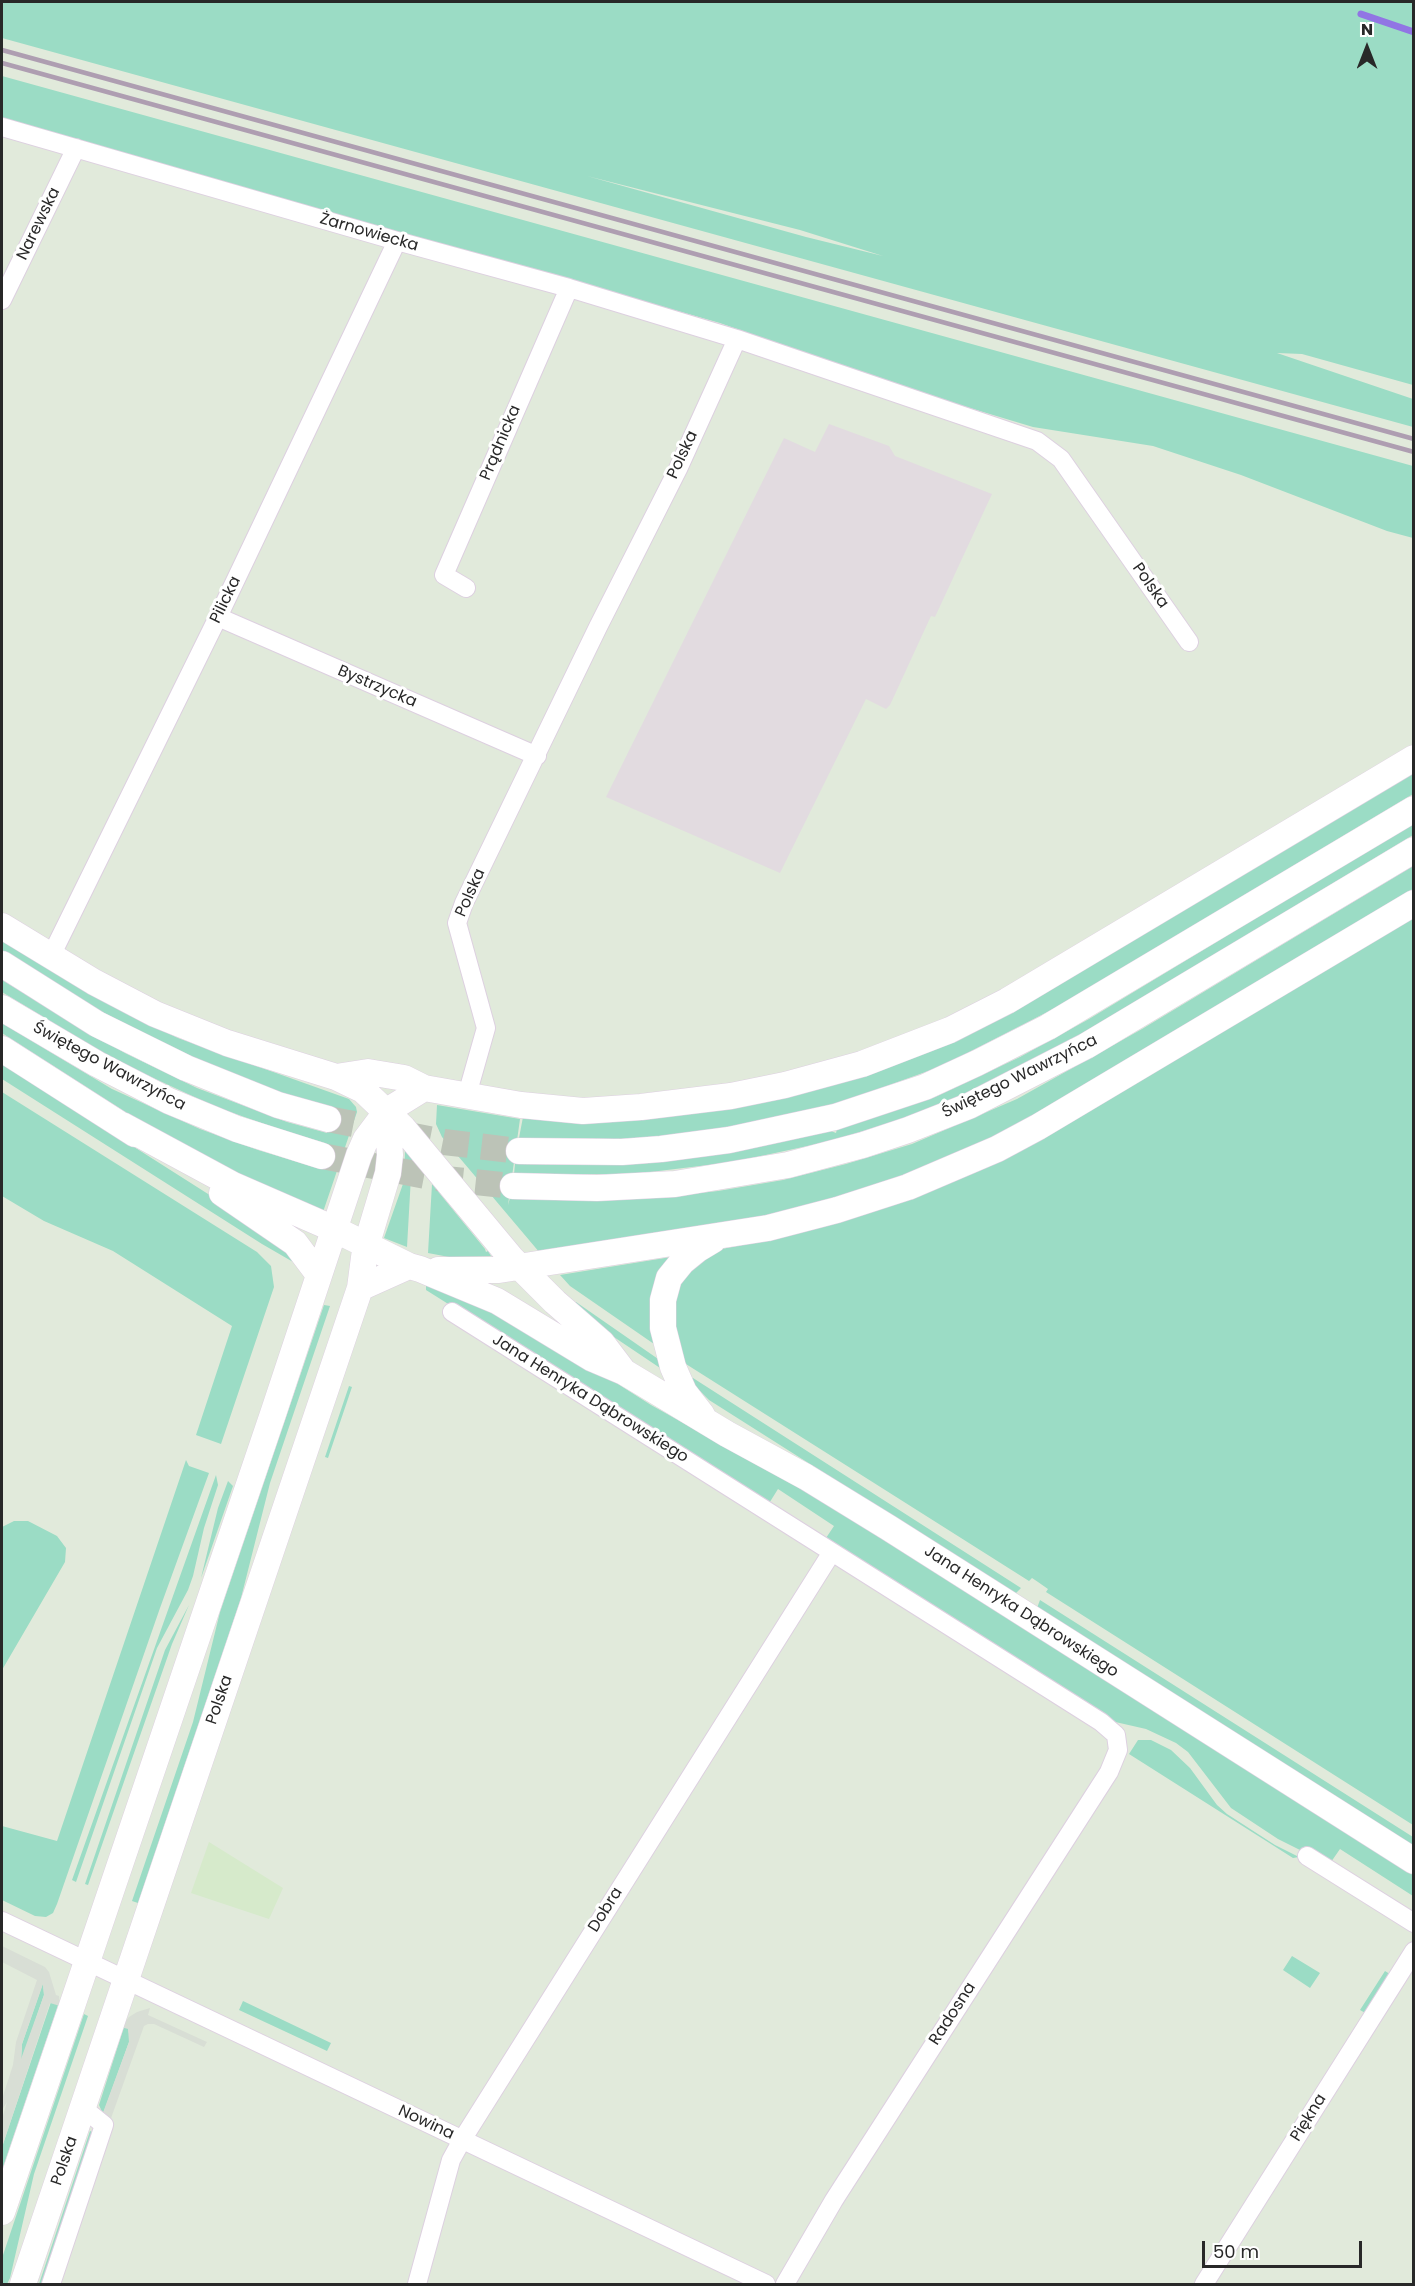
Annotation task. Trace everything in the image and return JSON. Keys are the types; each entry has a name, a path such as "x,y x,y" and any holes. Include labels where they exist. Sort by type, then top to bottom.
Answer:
{"main road":[{"path":"336,1077 368,1072 404,1078 424,1088 553,1109 583,1111 721,1098 786,1085 879,1058 950,1030 1007,1001 1413,758"},
{"name":"Świętego Wawrzyńca","path":"519,1151 622,1152 720,1141 835,1117 925,1087 990,1057 1066,1017 1413,809"},
{"name":"Świętego Wawrzyńca","path":"513,1186 597,1188 675,1184 788,1165 863,1145 908,1130 969,1106 1086,1046 1413,850"},
{"path":"360,1288 414,1268 468,1272 520,1267 768,1228 837,1210 908,1187 997,1149 1083,1101 1413,903"},
{"name":"Jana Henryka Dąbrowskiego","path":"2,926 94,982 191,1030 336,1077 363,1090 387,1110 418,1144 520,1267 574,1320 602,1343 624,1372"},
{"name":"Świętego Wawrzyńca","path":"2,964 97,1024 168,1060 278,1105 328,1119"},
{"name":"Świętego Wawrzyńca","path":"2,1008 97,1064 169,1101 237,1129 322,1156"},
{"path":"2,1049 122,1125 295,1243 319,1275"},
{"path":"2,2212 359,1155 366,1139 387,1110 424,1088"},
{"name":"Polska","path":"23,2284 360,1288 367,1244 388,1173 390,1155 387,1110"},
{"name":"Jana Henryka Dąbrowskiego","path":"122,1125 233,1185 367,1244 414,1268 497,1301 591,1358 624,1372 880,1522 1413,1861"},
{"path":"710,1424 688,1398 676,1375 663,1328 663,1299 669,1278 682,1262 698,1248 721,1236"}],"street":[{"name":"Żarnowiecka","path":"2,127 569,288 737,339"},
{"name":"Narewska","path":"2,300 76,148"},
{"name":"Pilicka","path":"51,956 218,617 397,241"},
{"name":"Prądnicka","path":"466,588 444,574 569,288"},
{"name":"Polska","path":"467,1095 486,1028 457,923 464,903 602,619 678,469 737,339 1037,441 1061,459 1190,642"},
{"name":"Bystrzycka","path":"218,617 537,756"},
{"name":"Jana Henryka Dąbrowskiego","path":"452,1312 1101,1722 1114,1732 1118,1743"},
{"name":"Dobra","path":"417,2284 451,2160 462,2140 832,1552"},
{"name":"Radosna","path":"785,2284 834,2200 1109,1772 1118,1743"},
{"path":"1307,1856 1413,1923"},
{"name":"Nowina","path":"2,1921 766,2284"},
{"name":"Piękna","path":"1204,2284 1413,1951"},
{"name":"Polska","path":"51,2284 104,2125 82,2108"}],"shaded area":[{"path":"2,2 1413,2 1413,385 1302,354 1277,353 1413,399 1413,427 2,38","holes":["587,176 800,230 883,256"]},
{"path":"2,76 1413,466 1413,538 1387,531 1241,475 1153,446 1033,427 910,390 720,323 2,120"},
{"path":"829,424 889,446 895,456 992,494 935,617 931,616 890,705 886,709 866,699 780,873 606,797 784,438 815,452"},
{"path":"1413,770 1413,794 1063,1004 942,1066 837,1104 716,1129 662,1137 519,1138 523,1117 569,1122 675,1116 819,1089"},
{"path":"1413,823 1413,835 1191,969 1091,1029 952,1100 831,1141 733,1162 634,1174 514,1174 515,1164 635,1164 735,1152 831,1131 836,1133 837,1129 935,1097 1020,1057 1089,1019"},
{"path":"1413,866 1413,889 1029,1119 993,1138 926,1167 829,1201 745,1220 540,1253 442,1137 436,1124 437,1105 520,1119 508,1205 510,1198 672,1196 718,1191 783,1180 846,1164 912,1144 1017,1099 1142,1029"},
{"path":"1413,917 1413,1825 1046,1592 1048,1589 1032,1578 1029,1581 678,1359 673,1342 674,1287 711,1251 763,1241 874,1211 981,1170 1014,1154"},
{"path":"2,939 132,1015 178,1038 349,1099 357,1112 323,1212 321,1214 166,1138 2,1033 2,1023 112,1089 200,1129 321,1169 325,1143 216,1107 136,1070 2,992 2,980 125,1053 197,1088 287,1122 327,1133 330,1120 305,1101 263,1087 175,1051 102,1012 2,950"},
{"path":"2,1063 271,1234 300,1266 2,1079"},
{"path":"2,1092 257,1252 271,1266 274,1287 221,1444 196,1435 232,1326 113,1251 44,1221 2,1196"},
{"path":"405,1150 412,1159 407,1247 384,1238 404,1181"},
{"path":"432,1184 491,1256 449,1257 428,1253"},
{"path":"671,1257 651,1299 650,1322 654,1344 570,1286 560,1275"},
{"path":"426,1283 511,1316 651,1405 816,1497 1413,1875 1413,1896 1340,1849 1331,1862 1306,1846 1302,1851 1278,1839 1231,1808 1188,1752 1176,1743 1146,1729 1111,1721 824,1541 834,1526 778,1489 768,1505 426,1290"},
{"path":"576,1302 661,1361 666,1372 605,1331 574,1305"},
{"path":"324,1305 330,1306 270,1483 241,1598 138,1903 132,1901 193,1722 220,1612"},
{"path":"687,1378 693,1378 1021,1588 1015,1594 709,1400"},
{"path":"349,1386 352,1387 328,1458 325,1457"},
{"path":"186,1460 189,1466 209,1473 57,1904 53,1913 46,1917 35,1916 2,1900 2,1826 57,1841"},
{"path":"216,1475 218,1485 204,1528 193,1576 157,1648 76,1882 72,1880"},
{"path":"228,1481 233,1486 201,1578 218,1508"},
{"path":"14,1521 28,1521 57,1536 66,1548 65,1562 2,1670 2,1527"},
{"path":"1040,1600 1413,1837 1413,1847 1037,1608"},
{"path":"189,1605 172,1644 88,1885 85,1884 165,1650"},
{"path":"1138,1740 1151,1740 1171,1750 1190,1768 1217,1805 1227,1814 1275,1845 1299,1857 1293,1858 1129,1754"},
{"path":"209,1842 283,1888 269,1919 191,1893"},
{"path":"2,1946 45,1967 49,1972 56,1995 59,1996 60,2006 50,2003 2,2147 2,2119 7,2102 2,2110 2,2099 13,2065 16,2042 37,1980 2,1962","holes":["43,1984 44,1995 21,2059 22,2044"]},
{"path":"1292,1956 1320,1973 1310,1988 1283,1970"},
{"path":"1385,1971 1393,1976 1369,2015 1360,2010"},
{"path":"43,1983 44,1995 21,2062 22,2044"},
{"path":"243,2001 331,2043 327,2051 239,2010"},
{"path":"51,2002 58,2005 2,2170 2,2147"},
{"path":"150,2008 148,2015 207,2042 204,2047 154,2024 144,2026 110,2121 101,2118 129,2042 128,2029 121,2027 129,2017"},
{"path":"84,2014 88,2016 34,2174 10,2278 7,2284 2,2284 2,2258"},
{"path":"124,2027 128,2028 129,2042 103,2114 99,2105"},
{"path":"90,2131 95,2133 44,2284 39,2284"}],"waterway":[{"path":"1361,14 1414,32"}],"tunnel":[{"path":"328,1119 444,1142 519,1151"},
{"path":"322,1156 436,1178 513,1186"}],"railway":[{"path":"2,50 1414,439"},
{"path":"2,63 1414,452"}]}
